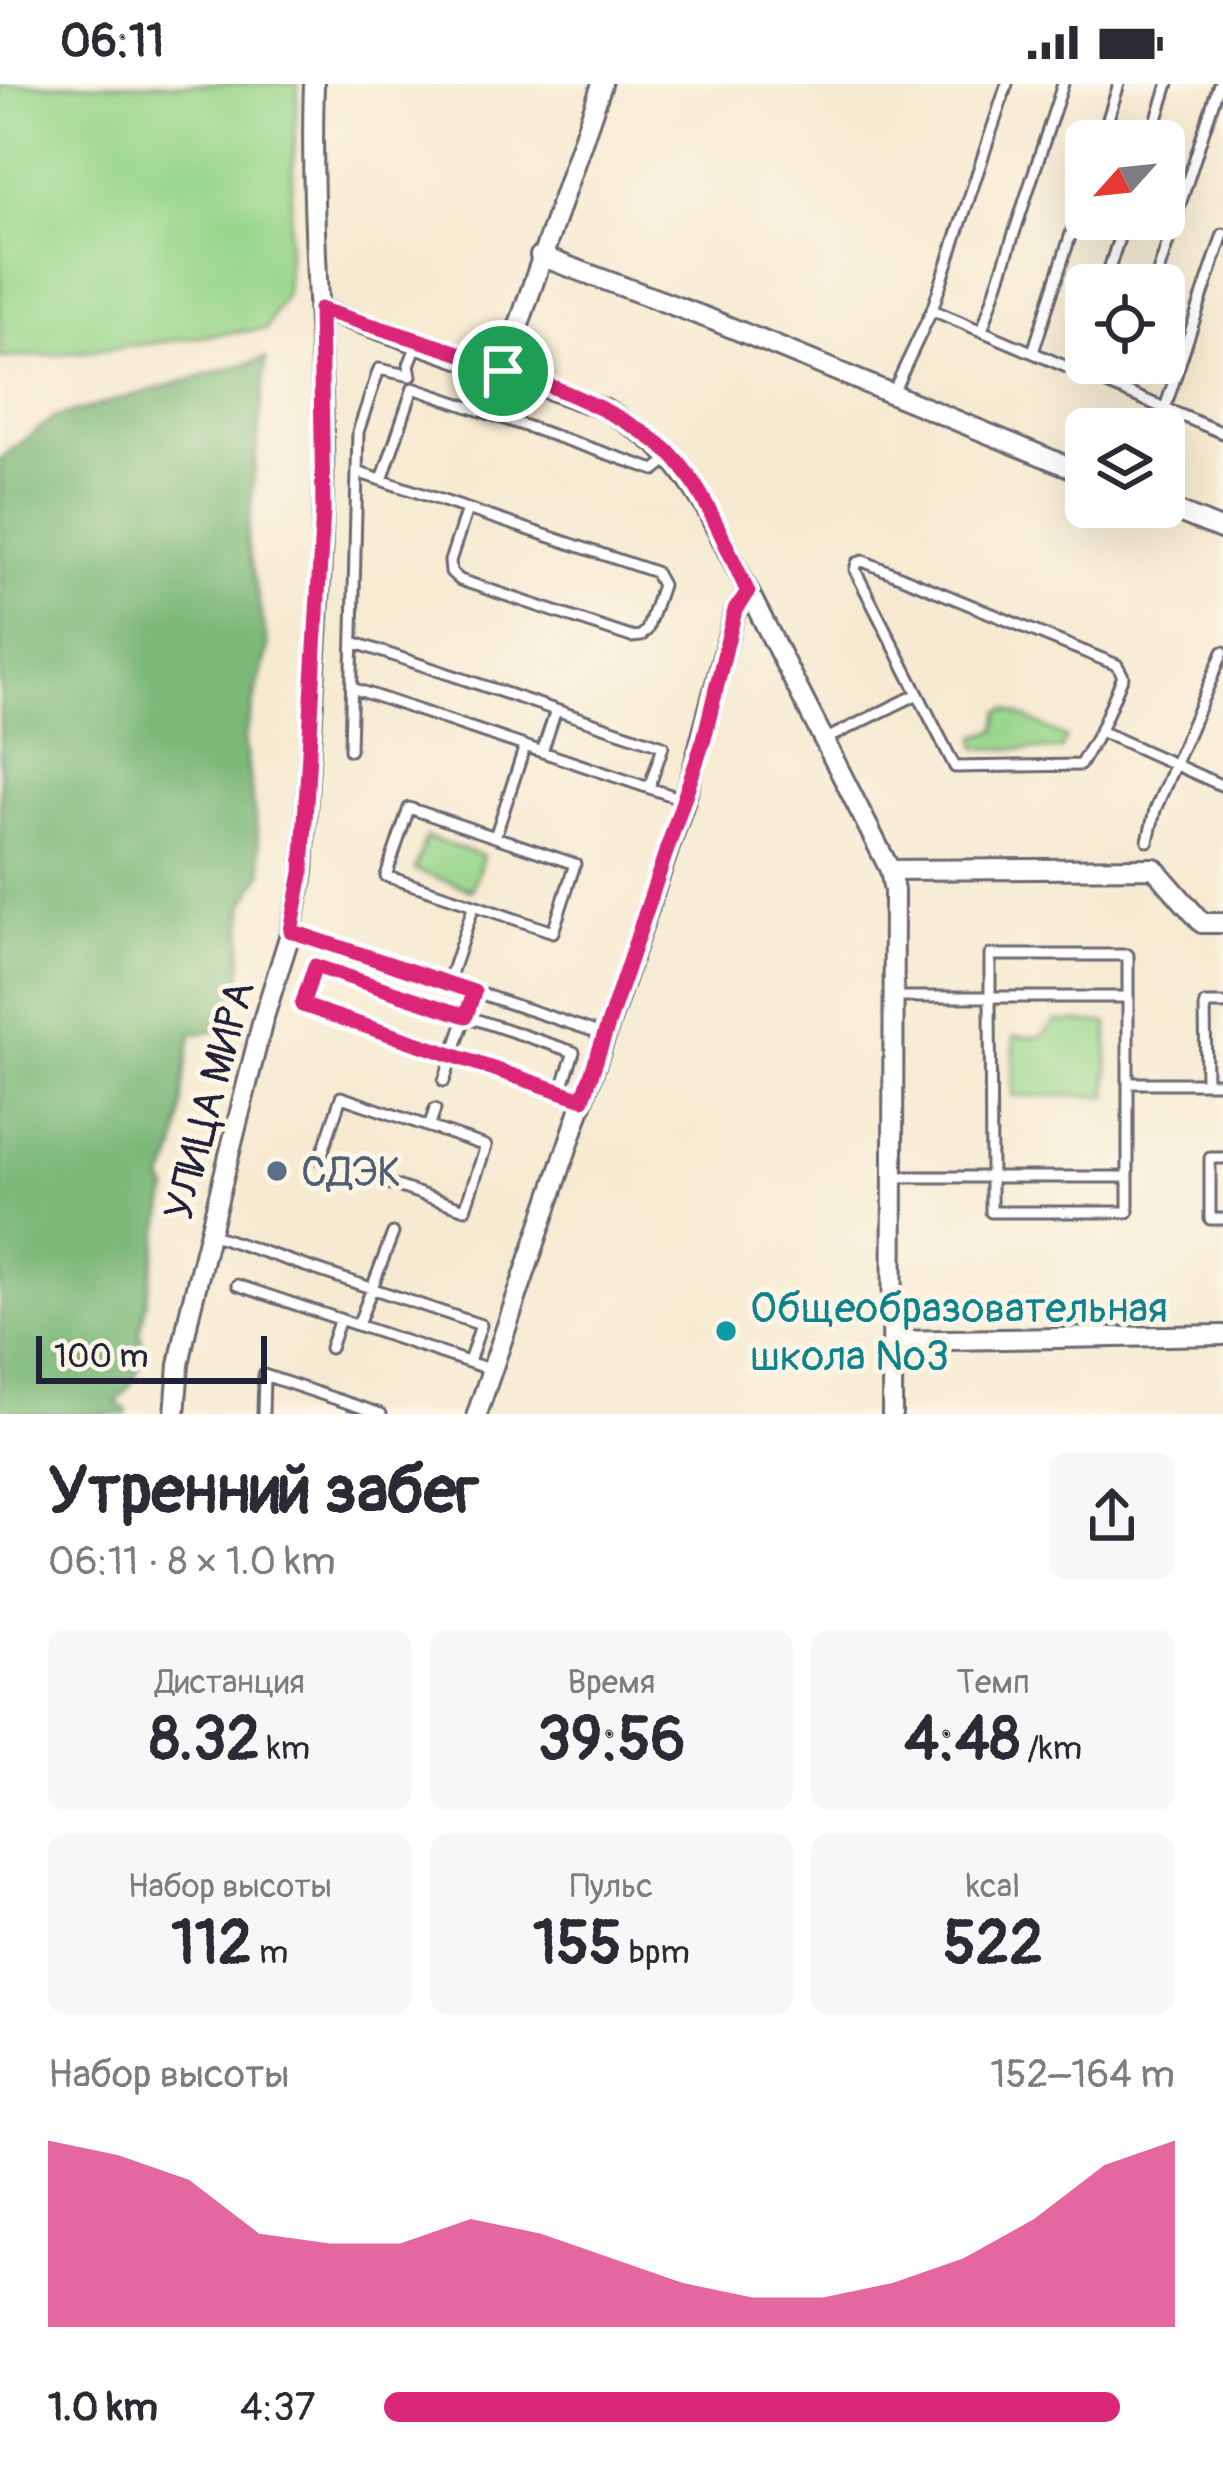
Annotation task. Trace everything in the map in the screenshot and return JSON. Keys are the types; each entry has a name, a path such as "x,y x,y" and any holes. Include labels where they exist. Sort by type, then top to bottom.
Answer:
{"street":[{"name":"УЛИЦА МИРА","path":"175,1414 179,1366 302,873 323,509 320,309 312,226 314,84"},
{"path":"503,371 602,84"},
{"path":"540,256 710,319 1065,464"},
{"path":"320,309 604,409 646,434 672,457 706,508 890,871 894,891 892,1414"},
{"path":"1185,515 1223,530"},
{"path":"477,1414 685,800 735,610 748,592"},
{"path":"890,871 1154,868 1202,923 1223,923"},
{"path":"892,1342 1223,1335"}],"lane":[{"path":"892,394 932,310 1007,84"},
{"path":"982,331 1063,84"},
{"path":"1108,120 1119,84"},
{"path":"1157,120 1168,84"},
{"path":"1161,264 1219,84"},
{"path":"1108,384 1165,408 1223,234"},
{"path":"1033,352 1069,240"},
{"path":"932,310 1065,366"},
{"path":"382,480 412,382 410,365 418,342"},
{"path":"350,750 358,432 379,369 655,470 672,457"},
{"path":"1120,389 1122,384"},
{"path":"1185,416 1222,431"},
{"path":"357,472 655,572 662,585 647,630 631,637 460,580 451,572 450,561 467,509"},
{"path":"863,561 1117,665 1123,676 1100,731 1080,765 956,766 855,570 857,563 863,561"},
{"path":"353,642 663,746 649,788"},
{"path":"1148,841 1155,810 1223,652"},
{"path":"352,688 685,800"},
{"path":"824,740 918,694"},
{"path":"542,752 556,710"},
{"path":"1100,731 1223,786"},
{"path":"495,837 525,746"},
{"path":"409,808 575,864 553,932 474,905 386,876 409,808"},
{"path":"448,983 474,905"},
{"path":"291,931 605,1035"},
{"path":"990,955 1128,955 1128,997 1128,1212 991,1212 990,955"},
{"path":"561,1091 574,1052 315,966 302,1005 583,1099"},
{"path":"444,1081 474,992"},
{"path":"892,997 1128,997"},
{"path":"1206,1083 1205,1004 1223,1004"},
{"path":"1128,1083 1223,1083"},
{"path":"341,1097 429,1127 486,1146 465,1209 320,1160 341,1097"},
{"path":"429,1127 435,1109"},
{"path":"1223,1158 1210,1158 1210,1219 1223,1219"},
{"path":"892,1177 1128,1177"},
{"path":"402,1205 408,1190"},
{"path":"358,1325 393,1233"},
{"path":"210,1234 481,1325 469,1362"},
{"path":"237,1285 492,1370"},
{"path":"330,1348 340,1319"},
{"path":"262,1414 264,1375 381,1414"},
{"path":"316,1392 321,1376"}],"green space":[{"path":"0,84 298,84 286,293 266,329 0,358"},
{"path":"266,358 247,543 268,648 244,740 263,873 244,905 241,977 235,1002 216,1031 192,1034 177,1146 163,1181 168,1190 140,1333 140,1362 116,1403 127,1414 0,1414 0,459 53,418"},
{"path":"1008,709 1066,738 1061,750 977,748 977,736 997,730 1000,712"},
{"path":"426,837 483,856 472,890 415,870"},
{"path":"1056,1021 1108,1023 1108,1096 1013,1096 1014,1036 1041,1037"}],"place":[{"name":"СДЭК","path":"277,1171"},
{"name":"Общеобразовательная школа №3","path":"726,1331"}],"route":[{"path":"320,309 503,371 604,409 646,434 679,462 748,592 735,610 704,739 583,1099 302,1005 315,966 466,1016 474,992 291,931 302,873 323,509 320,309"}]}
